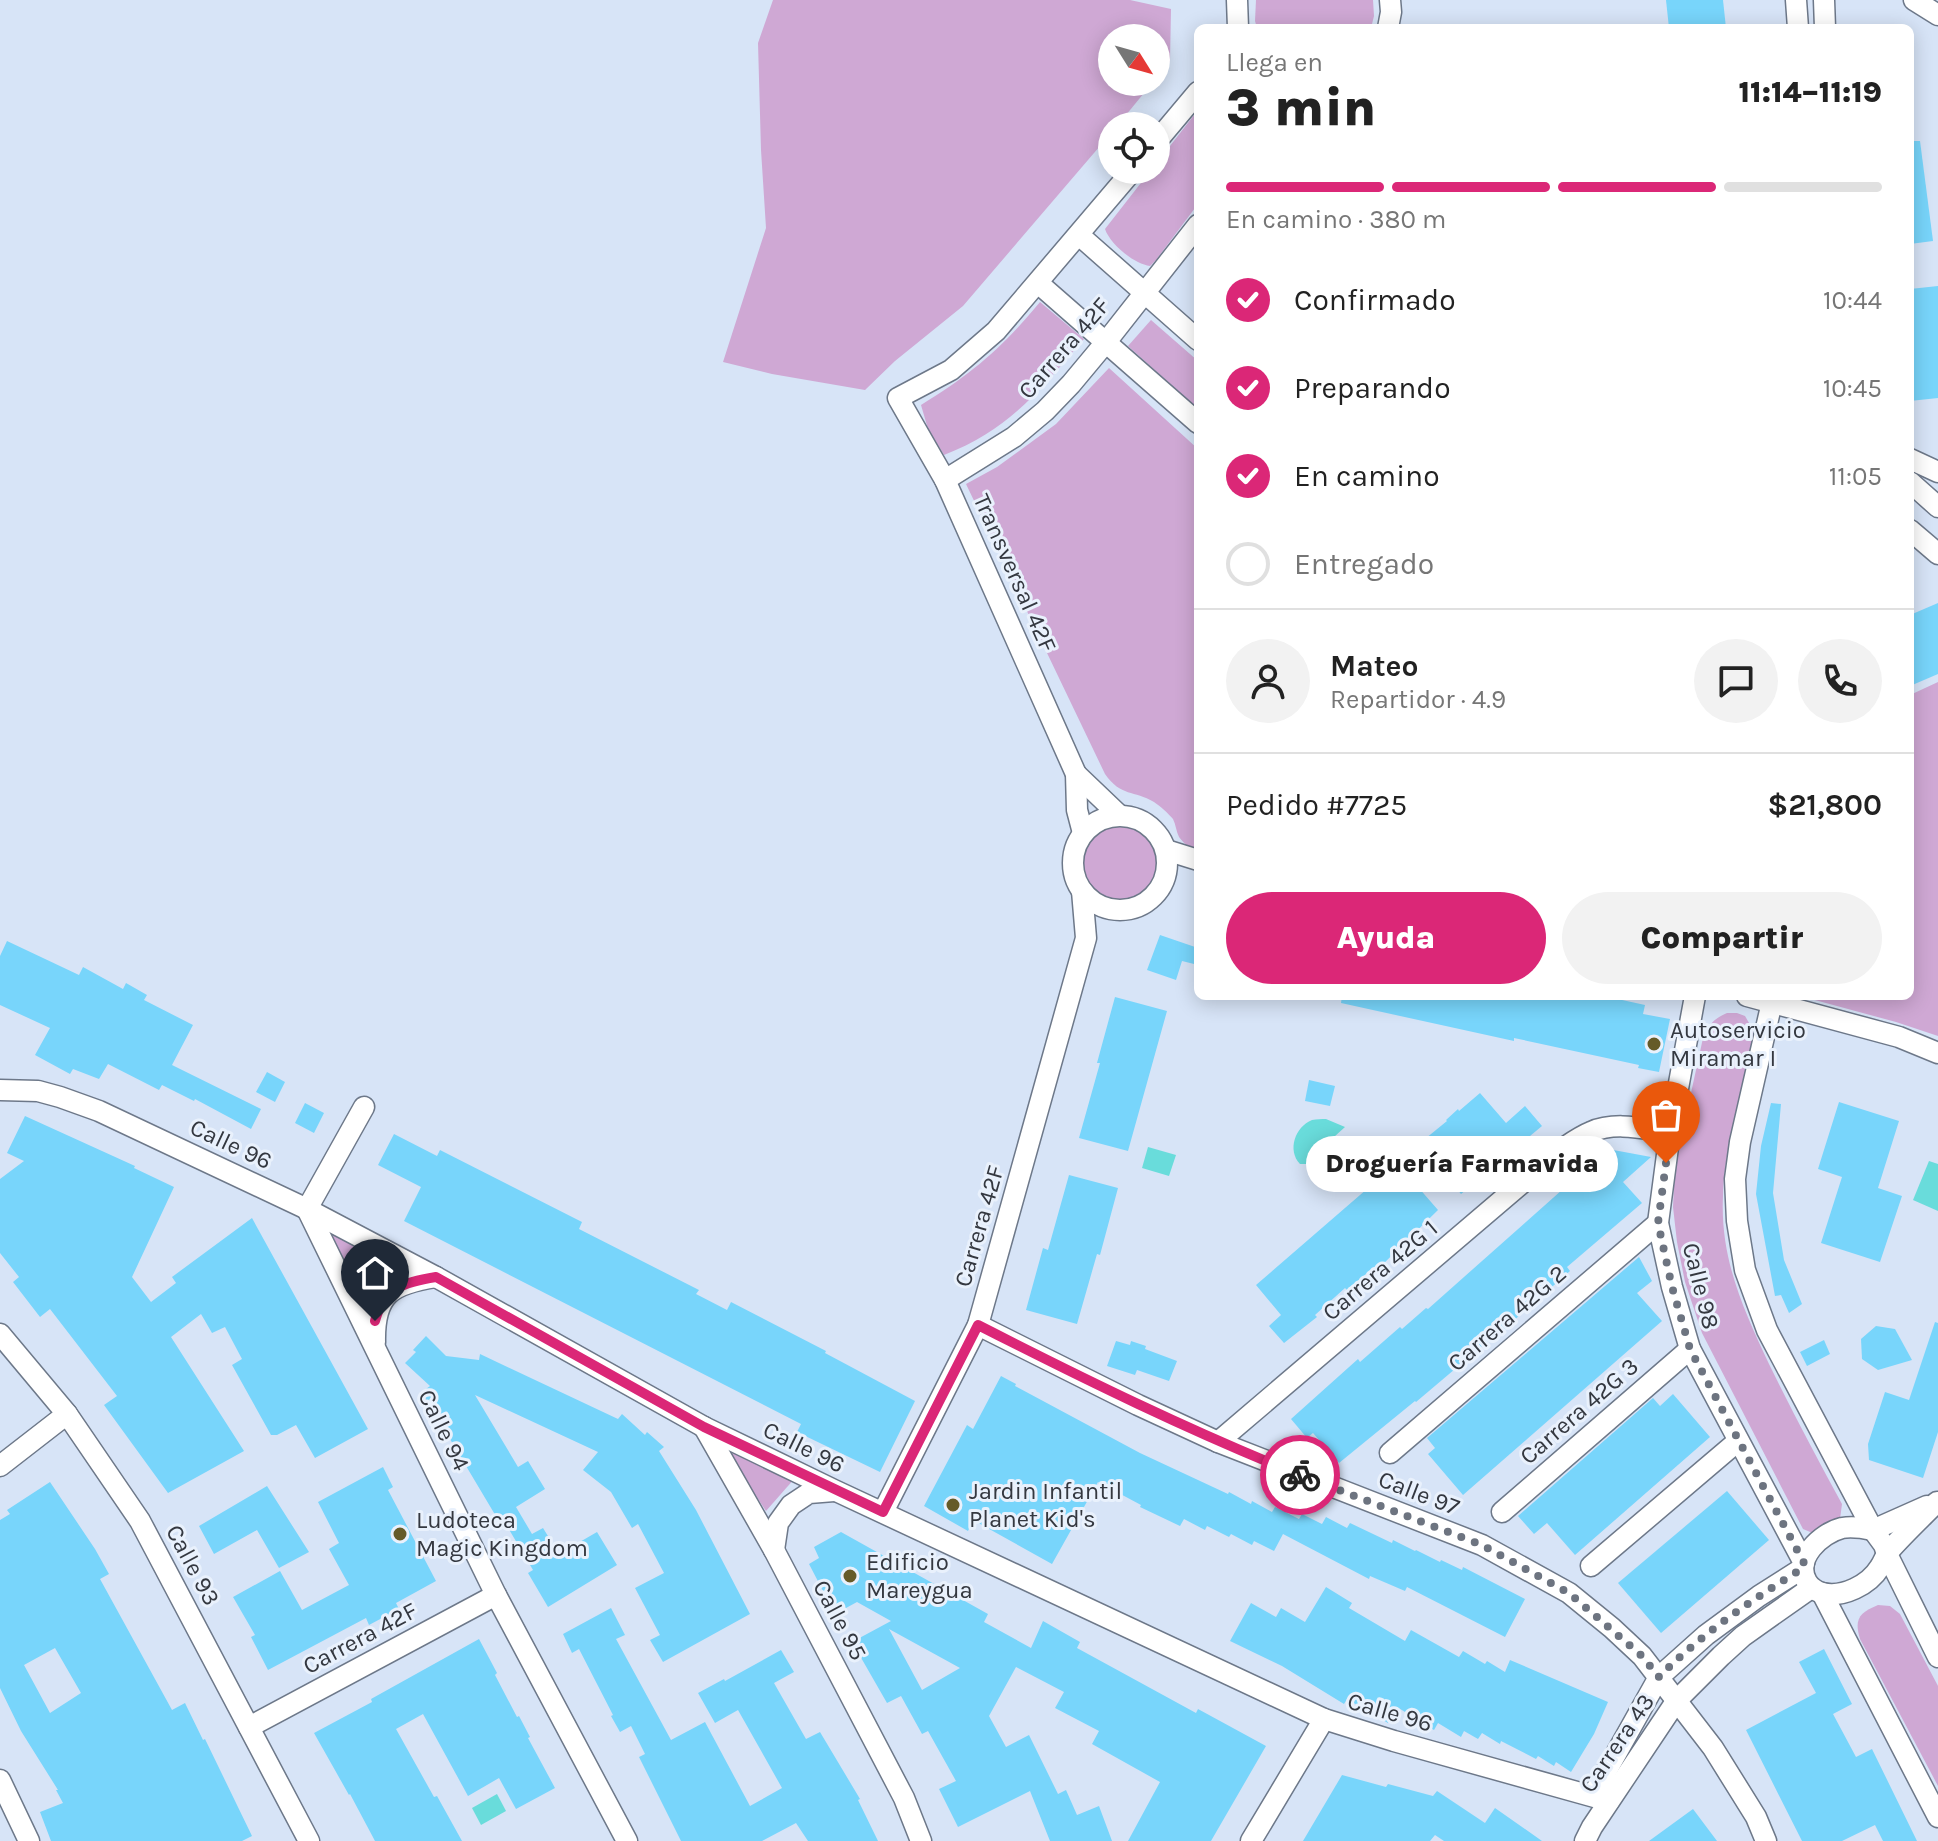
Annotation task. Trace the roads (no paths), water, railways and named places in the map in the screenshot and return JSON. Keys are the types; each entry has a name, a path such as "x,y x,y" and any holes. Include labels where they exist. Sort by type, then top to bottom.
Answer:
{"street":[{"path":"1220,0 1236,24"},
{"path":"1237,0 1237,24"},
{"path":"1796,0 1798,24"},
{"path":"1824,0 1825,24"},
{"path":"1914,0 1938,15"},
{"path":"1170,125 1194,97"},
{"path":"1121,184 1038,283 1194,419"},
{"name":"Carrera 42F","path":"945,480 1014,437 1071,384 1194,230"},
{"path":"1079,235 1194,336"},
{"name":"Transversal 42F","path":"1038,283 996,331 951,370 898,398 945,480 1076,774 1119,815"},
{"path":"1914,461 1938,472"},
{"path":"1914,486 1938,507"},
{"path":"1914,533 1938,554"},
{"name":"Transversal 42F","path":"1076,774 1077,810 1083,833"},
{"path":"1119,815 1146,823 1160,837 1166,850 1167,864 1158,891 1148,901 1131,908 1112,909 1093,902 1082,891 1075,877 1074,852 1083,833 1099,820 1119,815"},
{"path":"1166,850 1194,859"},
{"path":"1166,874 1194,860"},
{"name":"Carrera 42F","path":"883,1512 978,1325 1086,938 1082,891"},
{"name":"Carrera 42F","path":"1086,938 1112,909"},
{"name":"Calle 98","path":"1694,1000 1670,1132 1658,1223 1690,1349 1803,1566"},
{"path":"1764,1000 1899,1037 1938,1053"},
{"name":"Calle 98","path":"1772,1002 1740,1142 1735,1179 1737,1221 1745,1270 1763,1321 1873,1530"},
{"name":"Calle 96","path":"0,1090 38,1091 99,1111 307,1209 436,1277 704,1427 1324,1719 1601,1798"},
{"path":"307,1209 364,1107"},
{"name":"Carrera 42G 1","path":"1218,1442 1562,1149 1593,1131 1614,1127 1670,1132"},
{"name":"Calle 94","path":"307,1209 496,1595 627,1841"},
{"name":"Carrera 42G 2","path":"1390,1453 1658,1223"},
{"path":"375,1346 375,1321 383,1300 403,1285 436,1277"},
{"name":"Calle 97","path":"978,1325 1140,1400 1218,1442 1482,1545 1569,1593 1642,1656 1677,1700"},
{"name":"Calle 93","path":"0,1334 67,1414 140,1521 309,1841"},
{"name":"Carrera 42G 3","path":"1502,1512 1690,1349"},
{"path":"0,1466 67,1414"},
{"name":"Calle 95","path":"704,1427 774,1550 904,1798 921,1841"},
{"path":"1591,1566 1738,1441"},
{"path":"774,1550 778,1523 791,1505 809,1493 834,1490"},
{"path":"1938,1502 1873,1530 1852,1527 1831,1532 1814,1545 1803,1566 1805,1579 1816,1590 1938,1817"},
{"path":"1816,1590 1835,1594 1862,1586 1873,1577 1887,1554 1938,1502"},
{"path":"1873,1530 1884,1545 1938,1657"},
{"name":"Carrera 43","path":"1585,1841 1601,1798 1659,1677 1706,1635 1803,1566"},
{"name":"Carrera 43","path":"1601,1798 1677,1700 1700,1676 1743,1636 1816,1590"},
{"name":"Carrera 42F","path":"249,1727 496,1595"},
{"path":"1677,1700 1713,1748 1756,1817 1766,1841"},
{"path":"1251,1841 1324,1719"},
{"path":"0,1780 29,1841"}],"place":[{"name":"Autoservicio Miramar I","path":"1654,1044"},
{"name":"Droguería Farmavida","path":"1666,1163"},
{"name":"Jardin Infantil Planet Kid's","path":"953,1505"},
{"name":"Ludoteca Magic Kingdom","path":"400,1534"},
{"name":"Edificio Mareygua","path":"850,1576"}]}
